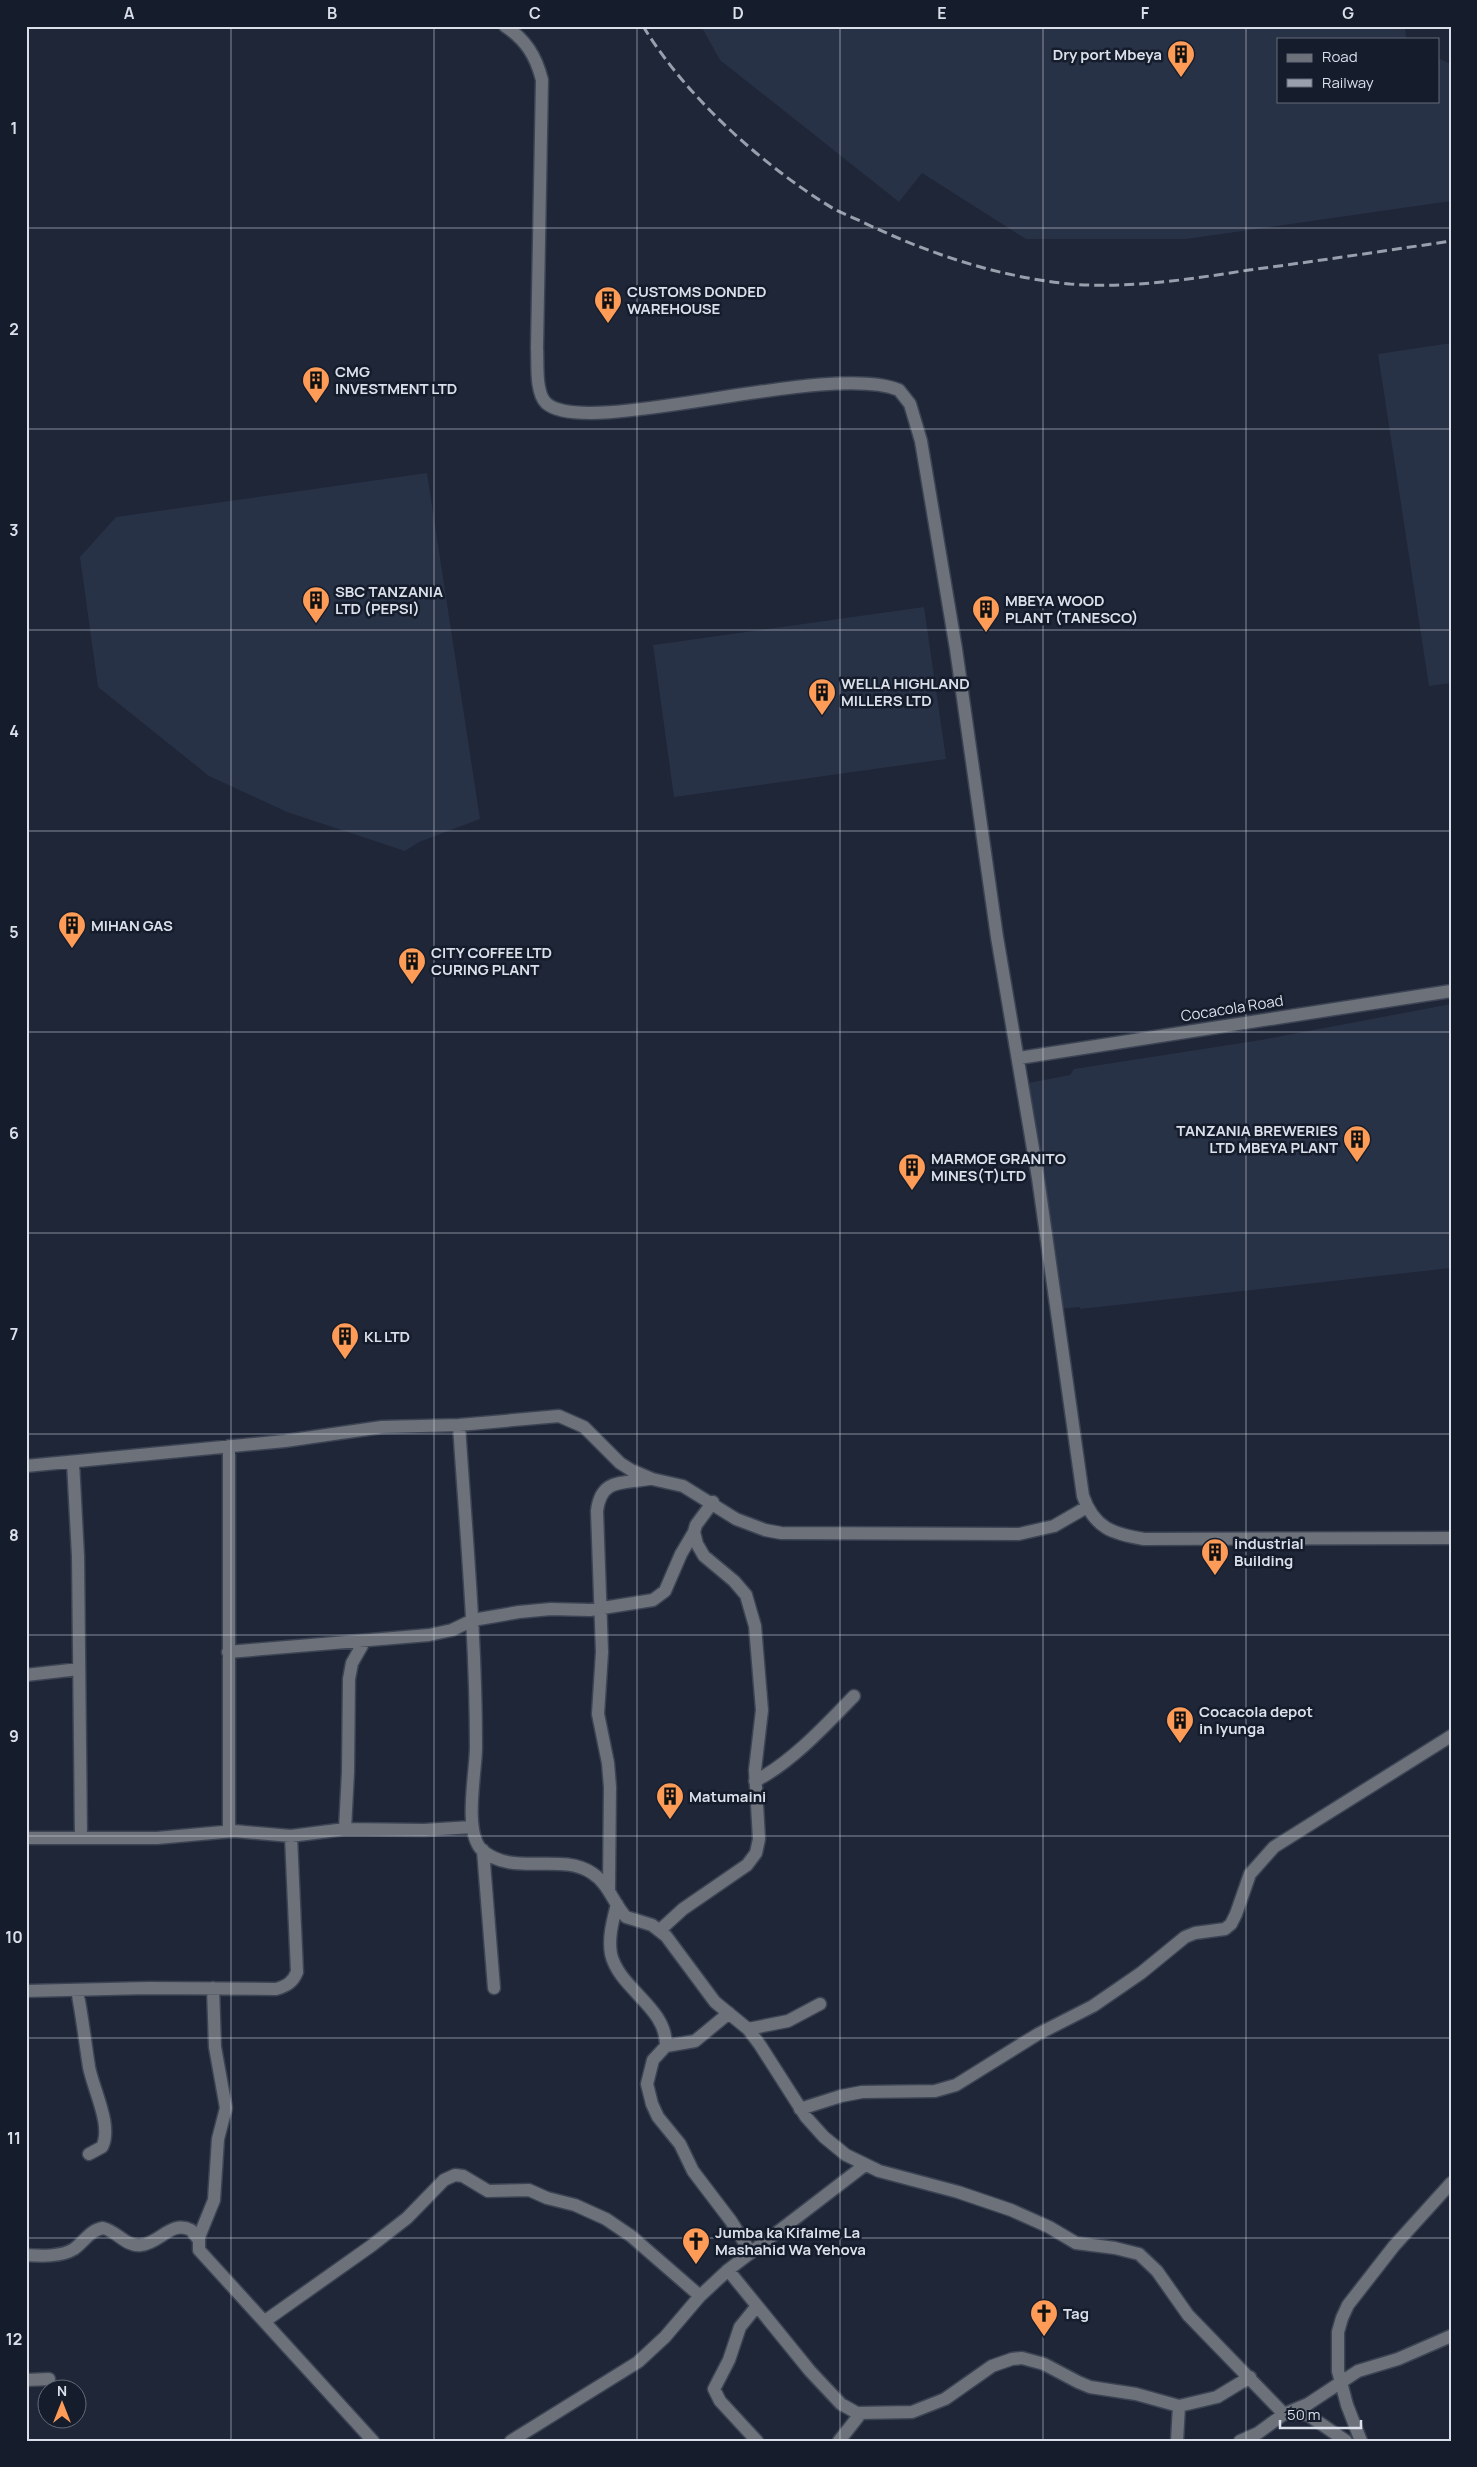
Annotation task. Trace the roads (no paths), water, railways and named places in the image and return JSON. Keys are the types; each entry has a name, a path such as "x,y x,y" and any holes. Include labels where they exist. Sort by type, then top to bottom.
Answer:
{"street":[{"path":"505,26 526,43 536,60 542,80 537,348 540,391 545,402 572,412 610,412 777,390 859,383 878,384 899,390 910,404 921,441 955,639 997,937 1019,1058 1083,1496 1087,1507 1096,1520 1108,1530 1124,1536 1144,1539 1451,1538"},
{"name":"Cocacola Road","path":"1019,1058 1451,991"},
{"path":"26,1466 307,1438 382,1427 459,1425 550,1416 566,1418 584,1427 620,1463 642,1476 683,1486 751,1526 781,1533 908,1532 1019,1534 1054,1526 1087,1507"},
{"path":"459,1425 473,1620 476,1766 472,1827 477,1843 483,1850 509,1861 573,1866 592,1872 609,1890 626,1917 660,1930 675,1947 704,1988 748,2029 770,2059 800,2109 824,2137 846,2154 865,2165 1012,2210 1049,2227 1076,2243 1115,2248 1139,2254 1157,2271 1188,2315 1287,2413 1308,2416 1346,2441"},
{"path":"229,1446 229,1832"},
{"path":"73,1462 78,1556 80,1837"},
{"path":"609,1890 610,1787 608,1763 598,1714 602,1652 597,1511 601,1494 611,1485 652,1479"},
{"path":"228,1652 364,1642 439,1634 473,1620 539,1609 600,1608 646,1602 661,1596 694,1532 713,1502"},
{"path":"660,1930 683,1909 753,1859 759,1840 755,1781 762,1710 753,1613 741,1589 700,1550 694,1532"},
{"path":"345,1830 349,1679 352,1663 364,1642"},
{"path":"26,1675 79,1669"},
{"path":"755,1781 771,1772 805,1743 854,1696"},
{"path":"800,2109 841,2096 862,2092 935,2091 956,2085 1038,2034 1093,2006 1141,1973 1185,1937 1195,1933 1225,1928 1231,1924 1250,1874 1274,1847 1451,1736"},
{"path":"26,1838 157,1838 229,1832 291,1836 345,1830 431,1830 472,1827"},
{"path":"26,1991 276,1989 294,1980 297,1972 298,1956 291,1836"},
{"path":"483,1850 494,1988"},
{"path":"617,1904 611,1931 611,1955 620,1972 653,2011 665,2035 666,2046"},
{"path":"214,1988 215,2047 226,2108 218,2139 214,2200 198,2247 201,2253 265,2321 291,2353 316,2376 373,2441"},
{"path":"77,1990 87,2039 89,2066 99,2102 105,2136 102,2147 89,2154"},
{"path":"748,2029 788,2021 820,2004"},
{"path":"729,2013 695,2041 666,2046 653,2060 647,2084 652,2104 664,2126 680,2144 693,2172 731,2221 751,2252"},
{"path":"511,2441 638,2362 665,2337 700,2296 728,2270 865,2165"},
{"path":"265,2321 371,2246 407,2218 444,2180 455,2175 462,2176 492,2192 529,2190 547,2198 575,2205 606,2219 632,2236 700,2296"},
{"path":"1361,2441 1340,2383 1338,2332 1348,2305 1394,2246 1451,2183"},
{"path":"26,2255 66,2252 74,2249 96,2230 103,2228 133,2245 149,2243 163,2233 180,2228 191,2230 199,2240"},
{"path":"728,2270 821,2384 842,2404 861,2413 912,2412 958,2392 982,2372 1001,2361 1022,2358 1044,2364 1090,2387 1136,2394 1179,2406 1217,2398 1250,2378"},
{"path":"757,2306 740,2327 729,2360 714,2389 716,2396 757,2441"},
{"path":"1240,2441 1264,2430 1287,2413 1308,2404 1365,2368 1398,2359 1451,2336"},
{"path":"26,2380 49,2379"},
{"path":"1177,2441 1179,2406"},
{"path":"839,2441 861,2413"}],"railway":[{"path":"643,26 681,78 704,104 754,151 807,192 834,209 894,237 943,255 993,270 1044,281 1070,284 1137,284 1205,277 1451,241"}],"place":[{"name":"Dry port Mbeya","path":"1181,78"},
{"name":"CUSTOMS DONDED WAREHOUSE","path":"608,324"},
{"name":"CMG INVESTMENT LTD","path":"316,404"},
{"name":"SBC TANZANIA LTD (PEPSI)","path":"316,624"},
{"name":"MBEYA WOOD PLANT (TANESCO)","path":"986,633"},
{"name":"WELLA HIGHLAND MILLERS LTD","path":"822,716"},
{"name":"MIHAN GAS","path":"72,949"},
{"name":"CITY COFFEE LTD CURING PLANT","path":"412,985"},
{"name":"TANZANIA BREWERIES LTD MBEYA PLANT","path":"1357,1163"},
{"name":"MARMOE GRANITO MINES(T)LTD","path":"912,1191"},
{"name":"KL LTD","path":"345,1360"},
{"name":"industrial Building","path":"1215,1576"},
{"name":"Cocacola depot in Iyunga","path":"1180,1744"},
{"name":"Matumaini","path":"670,1820"},
{"name":"Jumba ka Kifalme La Mashahid Wa Yehova","path":"696,2265"},
{"name":"Tag","path":"1044,2337"}]}
